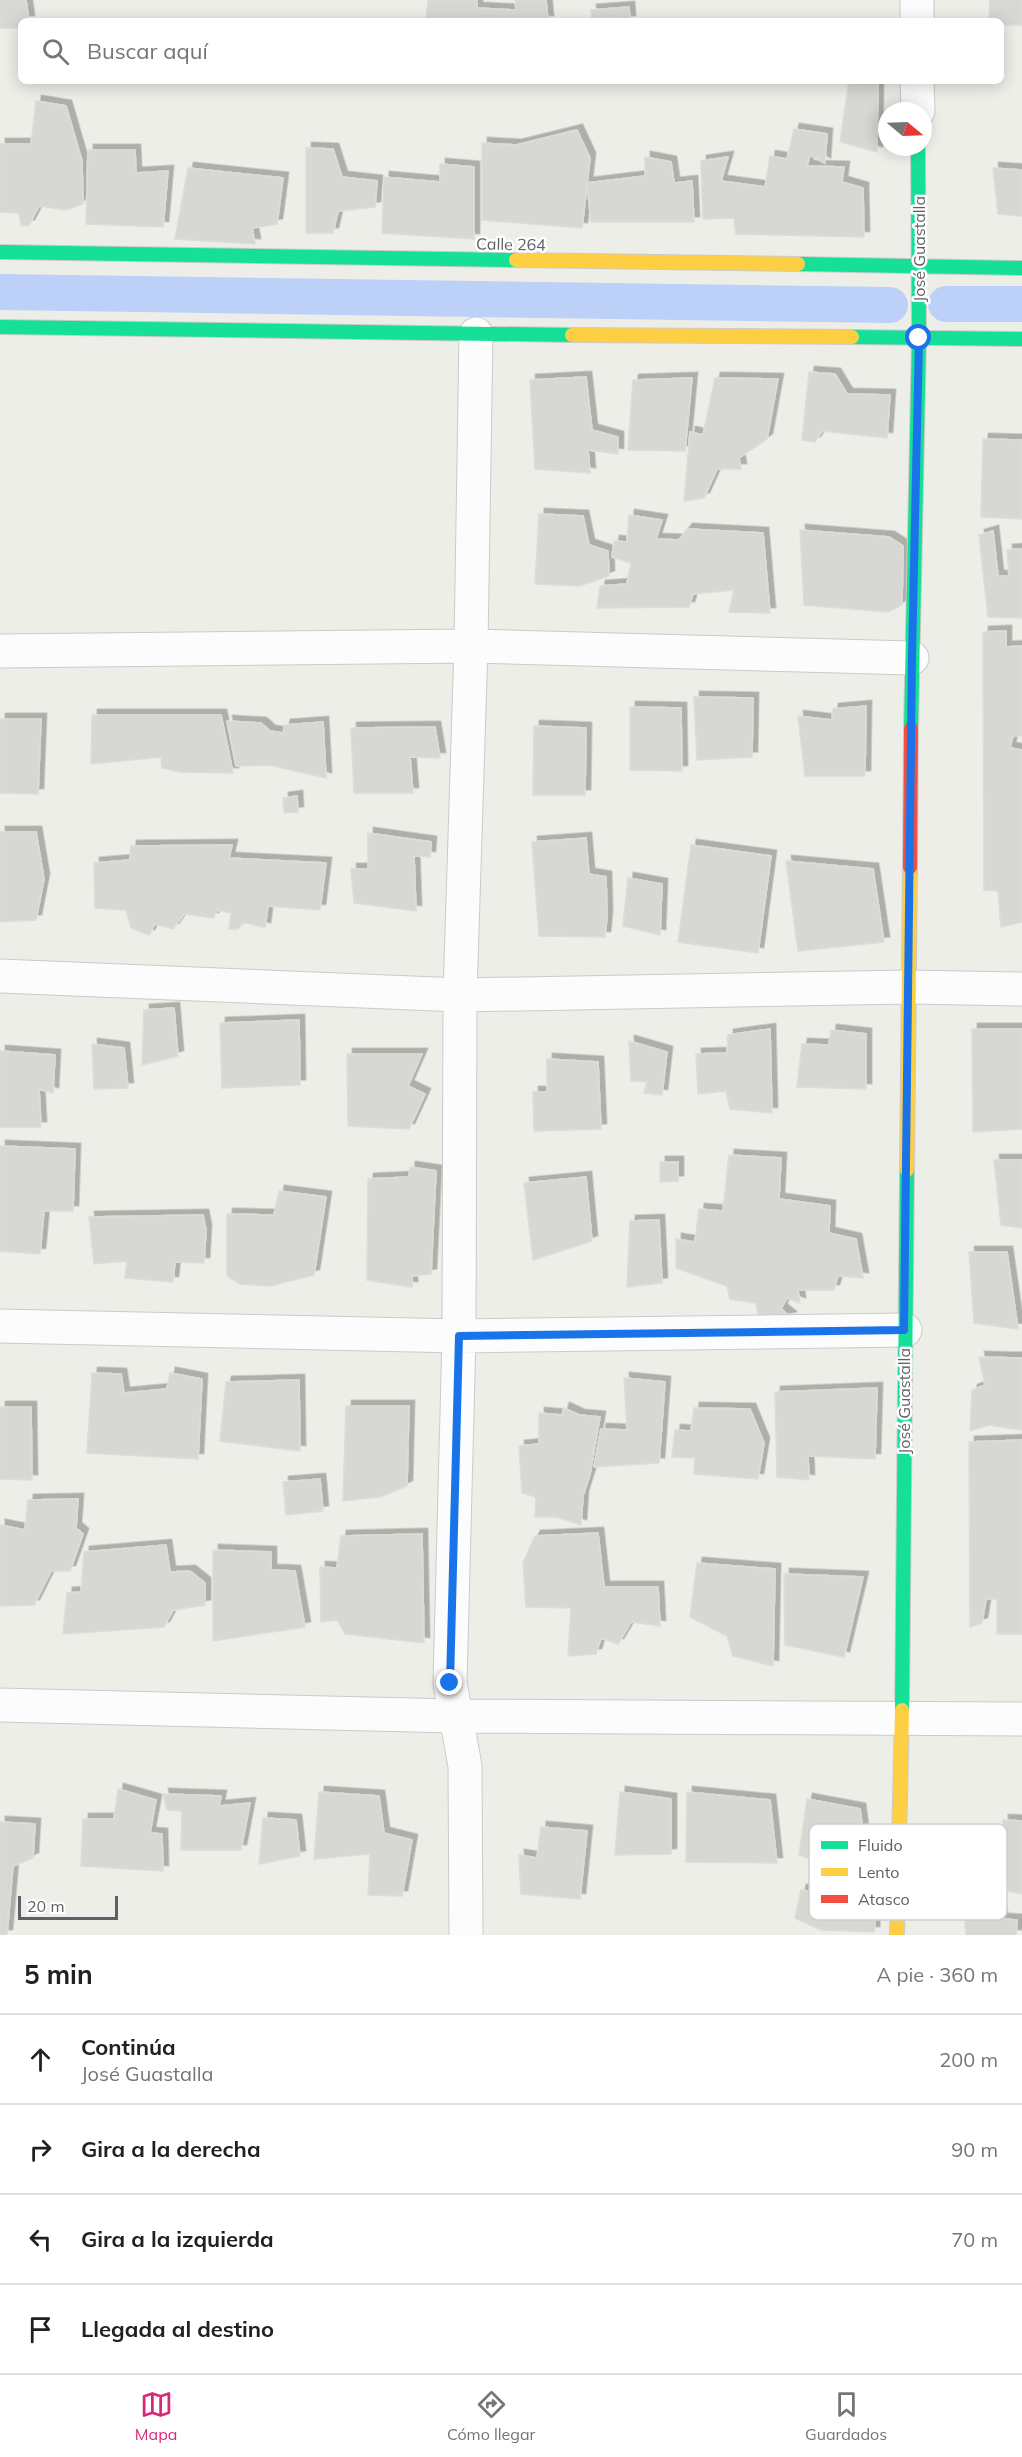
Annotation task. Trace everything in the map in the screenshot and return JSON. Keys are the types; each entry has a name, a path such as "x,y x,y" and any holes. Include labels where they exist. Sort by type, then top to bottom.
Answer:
{"main road":[{"name":"José Guastalla","path":"900,1824 912,657 919,338 918,156"},
{"name":"Calle 264","path":"0,252 1022,268"},
{"path":"0,327 1022,339"},
{"name":"José Guastalla","path":"897,1920 897,1935"}],"street":[{"path":"917,0 917,18"},
{"path":"917,84 918,102"},
{"path":"466,1935 465,1766 450,1683 459,1336 460,995 471,646 476,334"},
{"path":"0,651 471,646 912,657"},
{"path":"0,976 460,995 909,987 1022,989"},
{"path":"0,1326 459,1336 904,1330"},
{"path":"0,1705 455,1716 1022,1719"}],"building":[{"path":"0,0 26,0 29,18 18,18 18,28 0,28"},
{"path":"428,0 477,0 477,8 516,10 515,0 546,0 548,18 426,18"},
{"path":"990,0 1022,0 1022,25 1004,25 1004,18 989,18"},
{"path":"629,7 630,18 592,18 591,10"},
{"path":"849,84 857,86 857,84 878,84 877,152 840,142"},
{"path":"36,101 66,106 82,161 83,204 66,210 39,206 29,225 21,226 19,213 0,212 0,144 31,144"},
{"path":"794,129 827,134 825,163 810,155 807,166 844,167 842,182 863,188 864,237 736,234 734,218 703,219 701,161 728,157 721,181 765,187 770,156 787,159"},
{"path":"577,130 590,158 582,228 482,220 482,143 516,145"},
{"path":"306,148 333,149 342,177 377,181 375,207 338,211 333,233 306,233"},
{"path":"88,150 135,150 136,173 168,171 163,227 86,224"},
{"path":"645,157 671,162 674,183 692,181 694,222 591,222 587,183 645,176"},
{"path":"440,164 474,167 474,239 382,233 384,177 440,182"},
{"path":"188,168 283,178 277,224 252,228 255,244 175,239"},
{"path":"993,168 1022,170 1022,216 998,214"},
{"path":"809,372 835,374 847,394 890,395 887,438 822,431 815,442 802,440"},
{"path":"586,377 592,430 618,437 618,454 588,450 590,473 535,469 530,380"},
{"path":"692,378 685,451 628,450 633,380"},
{"path":"715,378 778,379 767,439 739,458 741,469 717,469 704,498 684,501 690,432 703,435"},
{"path":"983,439 1022,440 1022,519 981,517"},
{"path":"539,514 583,516 589,545 608,551 609,576 579,586 535,584"},
{"path":"629,515 662,520 656,539 679,540 687,529 763,533 770,613 729,612 734,590 693,594 689,607 597,608 600,586 627,584 631,563 612,557 614,541 627,542"},
{"path":"800,530 889,537 903,546 902,605 888,612 804,605"},
{"path":"993,531 998,576 1009,576 1007,550 1022,549 1022,618 988,617 979,535"},
{"path":"1006,631 1006,647 1022,646 1022,736 1013,736 1010,748 1022,750 1022,922 1001,927 998,891 984,890 983,632"},
{"path":"694,697 753,698 752,757 697,760"},
{"path":"866,706 865,776 805,776 798,716 832,720 833,709"},
{"path":"630,707 681,708 682,771 630,770"},
{"path":"92,715 221,715 233,773 180,772 162,768 161,757 91,764"},
{"path":"0,719 41,719 38,794 0,793"},
{"path":"227,721 261,723 270,731 283,733 285,725 323,722 326,778 269,765 236,766"},
{"path":"534,726 586,728 585,795 533,795"},
{"path":"435,727 440,758 410,757 413,793 354,793 351,728"},
{"path":"297,796 298,812 284,813 283,798"},
{"path":"0,832 36,832 44,879 36,920 0,922"},
{"path":"368,833 431,842 430,857 414,856 416,911 354,903 351,869 368,869"},
{"path":"586,838 589,874 606,877 605,937 539,936 532,842"},
{"path":"232,845 229,858 326,863 320,910 268,906 265,928 244,922 238,929 229,929 231,913 217,910 213,918 184,914 173,929 155,924 149,935 131,928 126,910 95,908 94,863 130,860 131,846"},
{"path":"691,845 771,856 758,953 678,942"},
{"path":"786,861 873,869 884,942 798,951"},
{"path":"628,878 662,884 660,935 623,926"},
{"path":"174,1008 178,1056 142,1065 144,1010"},
{"path":"299,1020 300,1085 222,1088 220,1023"},
{"path":"770,1029 772,1113 730,1109 726,1091 698,1094 696,1054 727,1053 728,1035"},
{"path":"972,1029 1022,1029 1022,1129 973,1132"},
{"path":"831,1030 866,1034 866,1089 797,1087 802,1044 829,1045"},
{"path":"629,1041 667,1052 662,1095 644,1093 647,1082 631,1081"},
{"path":"92,1044 124,1048 128,1088 94,1089"},
{"path":"0,1051 55,1055 53,1093 39,1089 41,1127 0,1127"},
{"path":"347,1054 422,1054 408,1086 425,1094 409,1129 348,1126"},
{"path":"547,1059 598,1062 601,1129 534,1131 533,1092 547,1092"},
{"path":"0,1146 75,1149 73,1211 44,1211 40,1254 0,1251"},
{"path":"729,1155 781,1158 779,1199 830,1206 829,1233 856,1239 863,1278 838,1276 834,1290 798,1290 800,1303 787,1298 781,1309 791,1317 759,1323 756,1303 730,1299 727,1286 676,1268 676,1239 695,1242 699,1209 723,1211"},
{"path":"994,1160 1022,1160 1022,1228 1001,1225"},
{"path":"660,1162 678,1162 678,1181 660,1182"},
{"path":"410,1167 436,1171 431,1274 412,1276 412,1287 367,1280 368,1179 409,1177"},
{"path":"586,1177 592,1241 533,1260 524,1183"},
{"path":"279,1191 326,1197 314,1275 270,1286 240,1284 227,1276 227,1214 274,1215"},
{"path":"203,1215 206,1230 204,1263 175,1262 173,1282 125,1278 127,1261 94,1264 89,1217"},
{"path":"659,1220 662,1283 627,1287 630,1221"},
{"path":"969,1252 1007,1252 1018,1329 974,1323"},
{"path":"979,1357 1022,1358 1022,1430 989,1425 970,1431 972,1390 985,1385"},
{"path":"92,1373 121,1374 124,1393 167,1389 170,1373 202,1379 198,1459 87,1453"},
{"path":"624,1378 665,1382 659,1463 594,1467 601,1429 627,1430"},
{"path":"299,1380 300,1451 220,1441 226,1382"},
{"path":"877,1388 875,1459 808,1456 809,1480 777,1477 775,1392"},
{"path":"346,1406 409,1406 407,1486 380,1497 343,1501"},
{"path":"0,1407 31,1407 32,1480 0,1479"},
{"path":"564,1408 579,1415 600,1417 590,1474 583,1496 581,1525 557,1517 535,1517 536,1497 522,1493 519,1446 539,1444 539,1413 562,1415"},
{"path":"694,1408 750,1409 764,1443 758,1479 694,1474 695,1458 672,1457 675,1430 691,1431"},
{"path":"1022,1440 1022,1634 997,1634 997,1599 986,1599 982,1623 970,1627 969,1442"},
{"path":"320,1479 323,1511 286,1515 283,1482"},
{"path":"78,1499 76,1528 83,1534 70,1571 51,1571 34,1605 0,1606 0,1525 25,1530 28,1500"},
{"path":"598,1533 604,1587 658,1587 660,1626 631,1622 618,1644 601,1638 596,1654 568,1656 571,1608 526,1607 523,1563 535,1536"},
{"path":"422,1534 424,1643 345,1634 337,1620 321,1622 320,1567 337,1568 341,1536"},
{"path":"166,1545 170,1572 190,1571 205,1583 205,1605 173,1610 164,1627 63,1634 67,1593 81,1592 84,1552"},
{"path":"213,1550 271,1552 271,1570 295,1571 305,1627 213,1641"},
{"path":"697,1563 775,1569 773,1666 733,1656 727,1636 690,1617"},
{"path":"784,1574 863,1577 844,1657 785,1645"},
{"path":"118,1789 156,1800 150,1833 162,1834 163,1871 81,1866 83,1819 114,1819"},
{"path":"319,1792 379,1796 384,1833 412,1840 402,1896 368,1895 370,1854 314,1859"},
{"path":"620,1792 671,1799 671,1854 615,1855"},
{"path":"687,1792 770,1800 777,1863 686,1862"},
{"path":"163,1794 221,1796 219,1806 250,1803 241,1850 181,1850 182,1811 167,1810"},
{"path":"807,1799 860,1809 862,1824 809,1824 809,1859 799,1855"},
{"path":"263,1818 296,1820 300,1856 259,1864"},
{"path":"1003,1820 1022,1821 1022,1894 1007,1891 1007,1824 1003,1824"},
{"path":"0,1822 35,1824 33,1858 13,1866 7,1935 0,1935"},
{"path":"541,1827 587,1831 580,1899 521,1894 519,1855 537,1858"},
{"path":"801,1890 809,1892 809,1920 875,1920 874,1932 821,1930 795,1918"},
{"path":"965,1920 1017,1920 1016,1935 966,1935"}],"waterway":[{"path":"0,292 890,305"},
{"path":"946,304 1022,304"}],"traffic: fast":[{"path":"911,729 919,338 918,156"},
{"path":"0,252 516,260"},
{"path":"798,264 1022,268"},
{"path":"0,327 572,335"},
{"path":"852,337 1022,339"},
{"path":"902,1710 907,1170"}],"traffic: slow":[{"path":"516,260 798,264"},
{"path":"572,335 852,337"},
{"path":"907,1170 910,867"},
{"path":"899,1824 902,1710"},
{"path":"897,1920 897,1935"}],"traffic: jam":[{"path":"910,867 911,729"}],"route":[{"path":"450,1683 459,1336 904,1330 912,657 919,338"}]}
